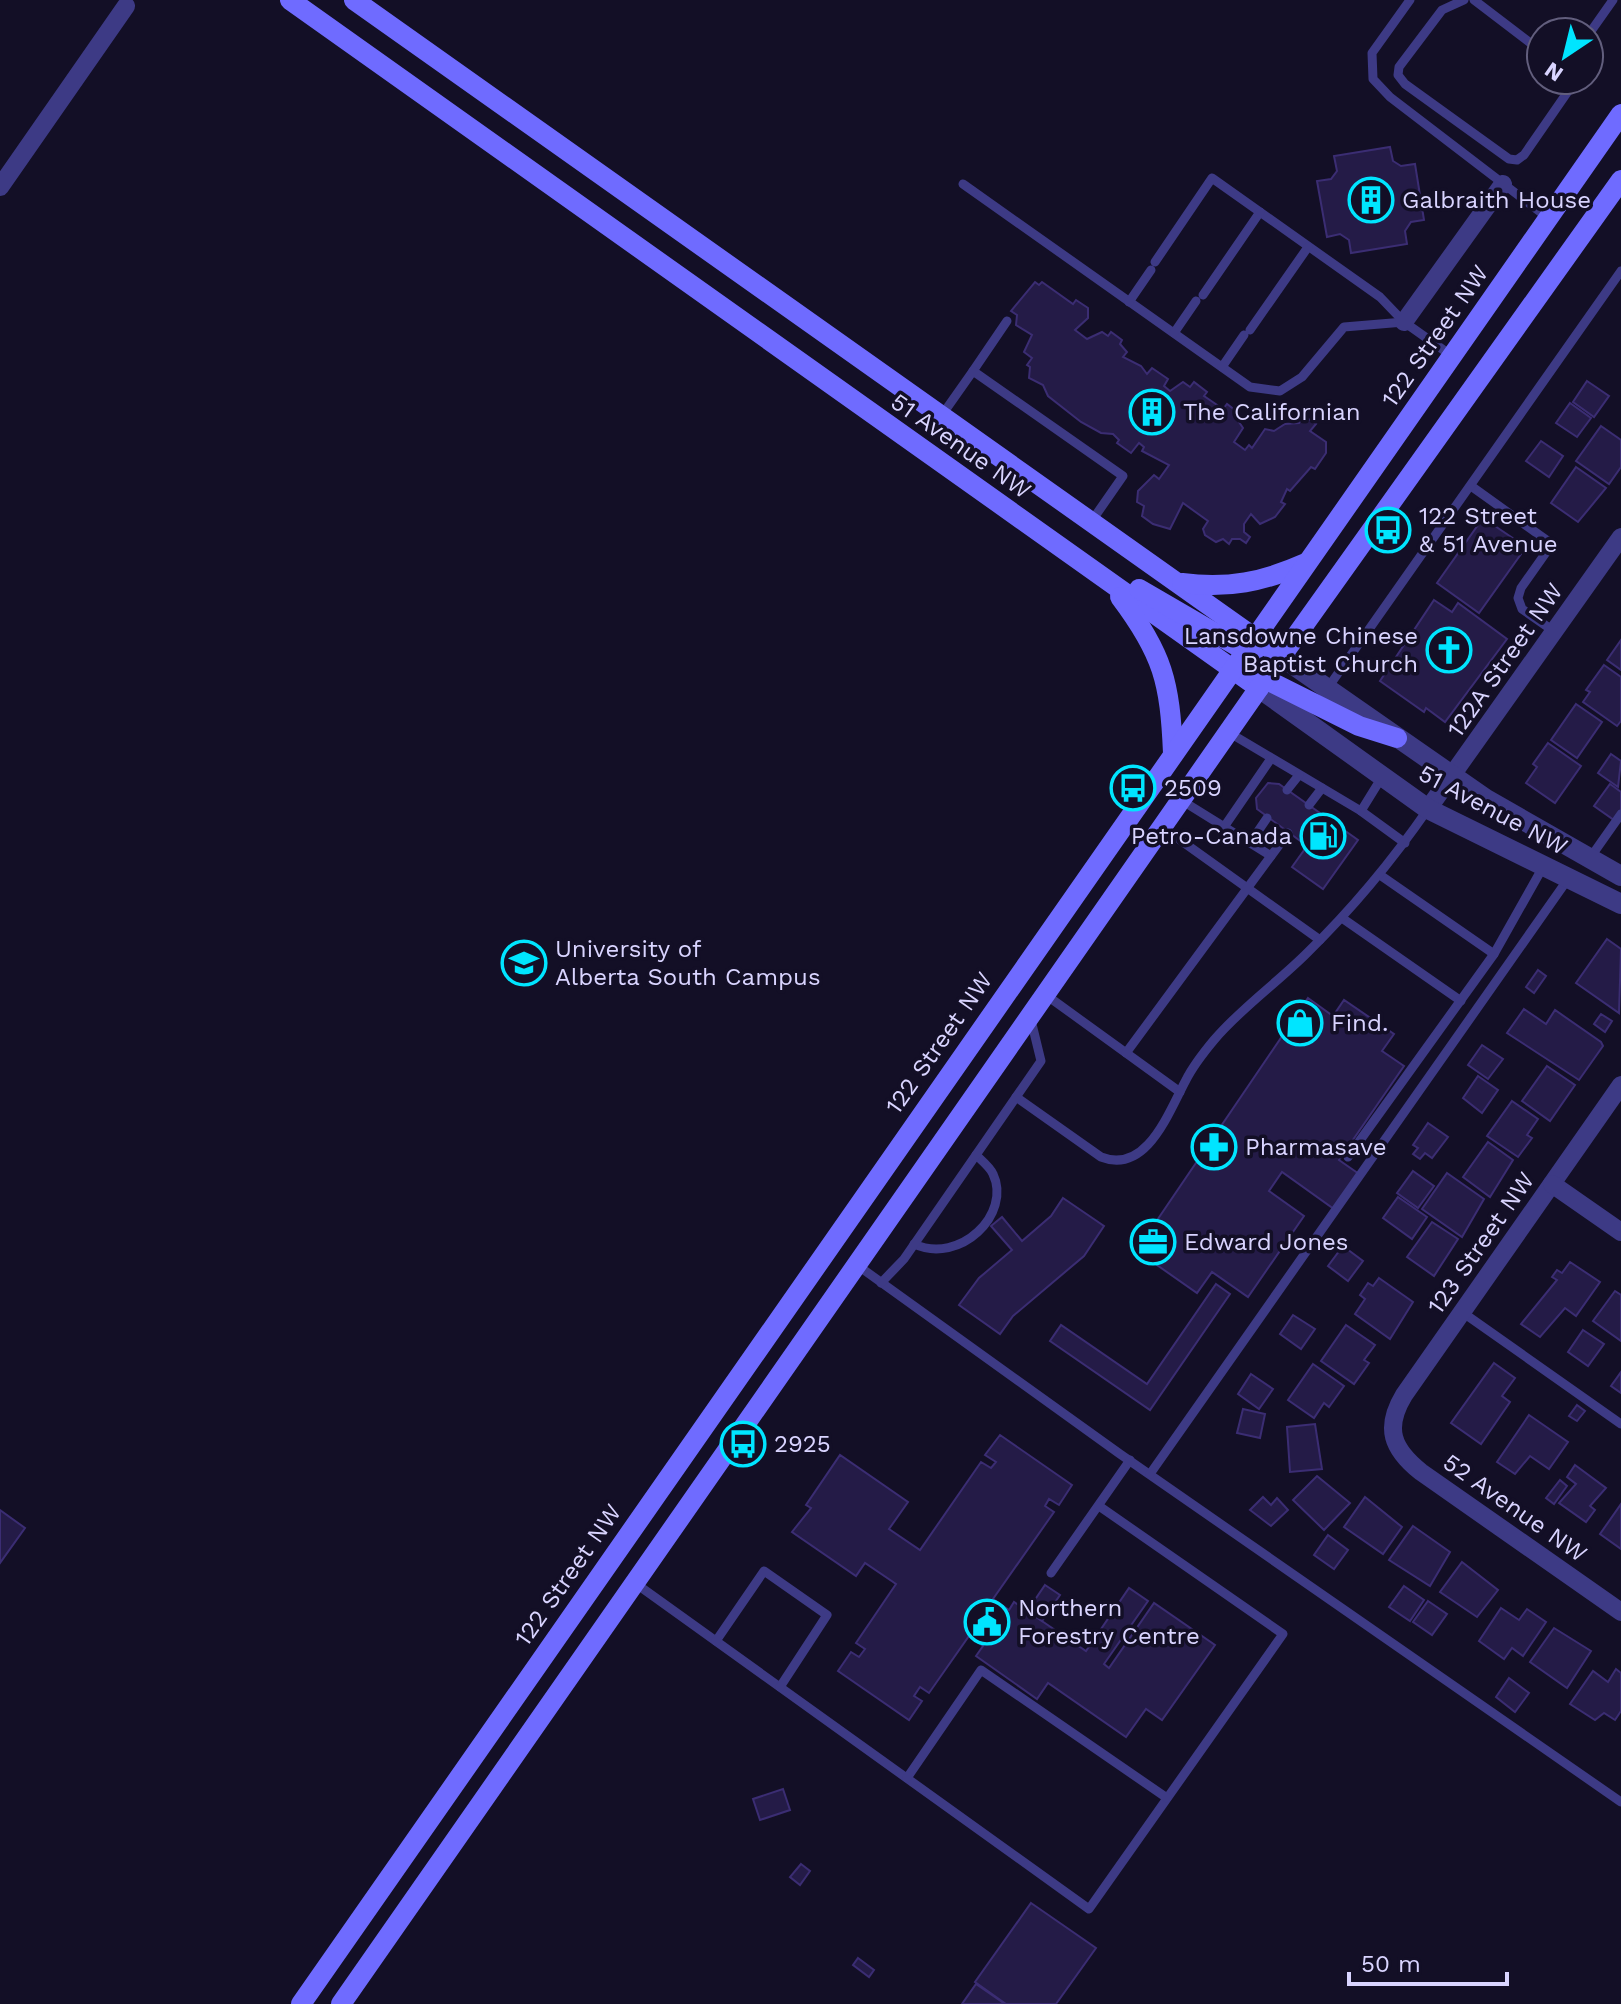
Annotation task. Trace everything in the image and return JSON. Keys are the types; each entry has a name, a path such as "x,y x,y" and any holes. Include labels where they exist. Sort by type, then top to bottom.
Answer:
{"main road":[{"name":"51 Avenue NW","path":"290,0 1232,669"},
{"name":"51 Avenue NW","path":"354,0 1177,583 1249,644 1282,657"},
{"name":"122 Street NW","path":"301,2004 1621,114"},
{"path":"341,2004 1263,682 1621,180"},
{"path":"1034,529 1249,644"},
{"path":"1177,583 1238,586 1271,579 1309,562"},
{"path":"1107,581 1158,653 1168,689 1173,753"},
{"path":"1232,669 1359,726 1397,738"}],"street":[{"path":"0,187 126,6"},
{"path":"1404,322 1503,184"},
{"name":"122A Street NW","path":"1428,809 1621,537"},
{"name":"51 Avenue NW","path":"1282,657 1452,776 1621,876"},
{"name":"51 Avenue NW","path":"1263,682 1382,777 1428,809 1621,904"},
{"name":"123 Street NW","path":"1391,1434 1394,1416 1404,1395 1621,1085"},
{"path":"1552,1184 1621,1232"},
{"name":"52 Avenue NW","path":"1391,1434 1399,1451 1421,1472 1621,1612"}],"lane":[{"path":"1410,0 1372,53 1373,79 1390,97 1548,218"},
{"path":"1464,0 1442,10 1399,67 1398,75 1405,84 1509,159 1517,160 1524,155 1565,96"},
{"path":"1474,0 1525,39"},
{"path":"1129,302 1212,178 1380,297 1404,322 1452,356"},
{"path":"963,184 1250,387 1280,391 1302,377 1344,327 1404,322"},
{"path":"1174,333 1260,212"},
{"path":"1222,367 1308,247"},
{"path":"1327,689 1621,271"},
{"path":"942,415 1007,321"},
{"path":"973,371 1123,476 1091,522"},
{"path":"1471,486 1552,544 1518,598 1522,609 1555,632"},
{"path":"1228,732 1270,760 1361,811 1405,843"},
{"path":"1224,827 1270,760"},
{"path":"1287,790 1299,775"},
{"path":"1361,811 1382,777"},
{"path":"1309,805 1322,788"},
{"path":"1181,800 1271,856"},
{"path":"1016,1097 1112,1161 1125,1160 1144,1148 1215,1039 1342,918 1380,875 1428,809"},
{"path":"1590,858 1621,814"},
{"path":"1250,843 1267,818"},
{"path":"1162,827 1320,940"},
{"path":"1126,1053 1288,833"},
{"path":"1348,1157 1494,954 1543,867"},
{"path":"1380,875 1494,954"},
{"path":"1150,1474 1568,879"},
{"path":"1342,918 1461,1001"},
{"path":"1046,995 1180,1092"},
{"path":"881,1283 914,1244 1041,1061 1030,1017"},
{"path":"914,1244 941,1252 974,1237 982,1226 991,1213 996,1191 993,1173 976,1155"},
{"path":"857,1265 1130,1460 1621,1802"},
{"path":"1462,1312 1621,1424"},
{"path":"1051,1573 1130,1460"},
{"path":"635,1583 1089,1909 1283,1634 1099,1506"},
{"path":"716,1641 764,1571 815,1606 827,1615 780,1687"},
{"path":"907,1778 981,1670 1167,1798"}],"building":[{"name":"Galbraith House","path":"1390,147 1393,161 1401,166 1415,164 1424,220 1411,222 1405,231 1407,244 1351,253 1349,240 1340,234 1327,237 1317,181 1331,179 1337,171 1334,156"},
{"name":"The Californian","path":"1035,282 1039,285 1042,282 1073,304 1076,300 1088,308 1088,318 1075,330 1087,339 1102,332 1108,336 1111,332 1122,340 1120,344 1127,352 1123,357 1141,366 1147,374 1152,368 1168,379 1164,386 1170,391 1183,382 1190,387 1194,382 1207,392 1204,396 1223,409 1227,404 1240,414 1237,419 1243,428 1234,442 1245,450 1249,445 1252,448 1265,429 1274,431 1285,424 1299,423 1304,416 1316,424 1310,431 1326,442 1326,453 1315,469 1311,467 1290,491 1287,489 1281,502 1285,504 1275,517 1260,524 1251,514 1244,524 1244,532 1250,537 1246,543 1240,539 1232,539 1229,544 1223,539 1216,542 1205,535 1203,529 1208,521 1183,503 1170,529 1153,524 1142,516 1144,506 1137,502 1138,491 1154,475 1159,479 1169,465 1142,451 1144,447 1139,443 1131,453 1117,443 1119,440 1113,434 1101,433 1081,422 1048,396 1043,385 1029,378 1030,367 1027,365 1032,358 1024,352 1032,335 1016,325 1017,315 1011,311"},
{"path":"1587,381 1609,396 1594,417 1573,402"},
{"path":"1570,403 1591,418 1577,437 1556,423"},
{"path":"1601,426 1621,440 1621,467 1609,484 1576,461"},
{"path":"1541,441 1563,456 1549,477 1526,461"},
{"path":"1576,467 1606,488 1578,522 1551,503"},
{"path":"1483,518 1526,547 1479,613 1437,583"},
{"name":"Lansdowne Chinese Baptist Church","path":"1434,600 1452,612 1458,603 1507,639 1445,722 1426,708 1424,712 1380,681"},
{"path":"1621,640 1621,670 1607,660"},
{"path":"1604,665 1621,677 1621,721 1617,726 1583,702 1590,692 1586,690"},
{"path":"1576,704 1602,722 1577,758 1551,740"},
{"path":"1548,743 1581,766 1555,803 1526,783 1537,767 1533,764"},
{"path":"1611,754 1621,761 1618,787 1598,773"},
{"name":"Petro-Canada","path":"1268,783 1279,784 1358,840 1323,889 1292,867 1307,846 1257,809 1256,798"},
{"path":"1610,784 1621,792 1621,810 1614,820 1594,806"},
{"path":"1607,939 1621,949 1619,1013 1576,983"},
{"path":"1538,970 1546,976 1534,993 1526,987"},
{"path":"1308,998 1333,1016 1344,1000 1394,1034 1382,1051 1404,1066 1339,1160 1359,1174 1334,1209 1282,1172 1269,1191 1304,1216 1248,1297 1212,1272 1197,1293 1144,1256 1152,1243 1145,1238"},
{"path":"1524,1009 1546,1024 1555,1010 1601,1042 1603,1046 1579,1080 1507,1033"},
{"path":"1601,1014 1612,1021 1605,1032 1594,1024"},
{"path":"1482,1045 1503,1059 1488,1079 1468,1065"},
{"path":"1547,1066 1575,1085 1550,1121 1522,1101"},
{"path":"1478,1076 1498,1090 1482,1113 1463,1098"},
{"path":"1512,1101 1538,1119 1527,1135 1532,1138 1518,1157 1487,1136"},
{"path":"1428,1123 1448,1137 1432,1158 1425,1153 1420,1159 1413,1154 1418,1148 1413,1145"},
{"path":"1488,1142 1513,1160 1490,1197 1463,1177"},
{"path":"1413,1171 1434,1186 1418,1208 1397,1193"},
{"path":"1447,1173 1484,1199 1462,1237 1422,1209"},
{"path":"1398,1197 1427,1217 1412,1239 1383,1218"},
{"path":"1063,1198 1104,1226 1084,1256 1013,1316 1000,1334 959,1305 979,1278 1012,1250 991,1226 1002,1217 1022,1241 1051,1216"},
{"path":"1432,1222 1458,1239 1434,1276 1407,1257"},
{"path":"1343,1246 1363,1261 1348,1281 1328,1266"},
{"path":"1570,1262 1600,1282 1576,1316 1565,1308 1540,1337 1521,1324 1557,1280 1552,1277 1557,1270 1562,1273"},
{"path":"1379,1278 1413,1302 1390,1339 1355,1314 1365,1299 1360,1295 1368,1283 1373,1286"},
{"path":"1216,1284 1230,1294 1150,1410 1050,1341 1061,1325 1147,1384"},
{"path":"1615,1291 1621,1295 1621,1341 1593,1321"},
{"path":"1293,1315 1315,1329 1301,1349 1280,1334"},
{"path":"1346,1325 1375,1345 1364,1360 1369,1363 1354,1384 1321,1361"},
{"path":"1583,1330 1604,1344 1588,1366 1568,1352"},
{"path":"1494,1363 1515,1378 1502,1396 1510,1402 1481,1444 1451,1423"},
{"path":"1313,1364 1344,1386 1329,1407 1324,1403 1314,1418 1288,1400"},
{"path":"1621,1372 1621,1393 1611,1386"},
{"path":"1251,1374 1273,1389 1259,1409 1238,1394"},
{"path":"1577,1405 1585,1411 1577,1421 1569,1416"},
{"path":"1243,1409 1265,1414 1260,1438 1237,1433"},
{"path":"1529,1415 1568,1442 1549,1469 1530,1456 1515,1474 1497,1462"},
{"path":"1315,1424 1322,1469 1290,1472 1287,1427"},
{"path":"1000,1435 1072,1485 1059,1505 1049,1499 1045,1506 1054,1512 993,1599 1009,1610 1014,1602 1086,1651 1129,1588 1148,1601 1104,1664 1109,1668 1154,1603 1215,1645 1162,1720 1146,1709 1126,1737 1048,1683 1037,1699 976,1656 983,1646 969,1636 929,1693 920,1687 914,1696 922,1701 909,1720 838,1671 851,1652 859,1657 865,1649 856,1643 896,1584 865,1563 856,1576 792,1532 811,1508 806,1505 840,1455 908,1502 889,1529 920,1550 981,1462 991,1468 996,1462 985,1455"},
{"path":"1575,1465 1606,1488 1590,1506 1595,1510 1586,1522 1559,1503 1576,1484 1567,1477"},
{"path":"1317,1476 1350,1503 1324,1530 1293,1500"},
{"path":"1560,1480 1567,1486 1554,1504 1546,1498"},
{"path":"1263,1497 1271,1505 1277,1498 1288,1510 1271,1526 1250,1510"},
{"path":"1365,1497 1402,1527 1383,1554 1344,1527"},
{"path":"1621,1504 1621,1549 1600,1534"},
{"path":"0,1510 25,1528 0,1563"},
{"path":"1413,1526 1450,1552 1430,1586 1389,1560"},
{"path":"1328,1535 1348,1550 1334,1569 1314,1555"},
{"path":"1462,1562 1498,1590 1477,1617 1440,1592"},
{"path":"1045,1585 1060,1595 1042,1621 1028,1610"},
{"path":"1404,1586 1424,1600 1410,1621 1389,1607"},
{"path":"1428,1601 1447,1614 1432,1635 1413,1622"},
{"path":"1501,1608 1519,1620 1527,1609 1546,1622 1523,1656 1512,1648 1504,1659 1479,1641"},
{"path":"1554,1628 1591,1651 1567,1688 1530,1662"},
{"path":"1616,1669 1621,1673 1621,1711 1615,1720 1604,1713 1595,1720 1570,1704 1593,1671 1608,1682"},
{"path":"1509,1678 1529,1693 1515,1712 1496,1697"},
{"path":"783,1789 790,1810 760,1820 753,1799"},
{"path":"801,1864 810,1871 800,1885 790,1877"},
{"path":"1031,1903 1096,1948 1056,2004 1006,2004 975,1982"},
{"path":"858,1958 874,1970 869,1977 853,1965"},
{"path":"976,1984 1005,2004 962,2004"}],"place":[{"name":"Galbraith House","path":"1371,200"},
{"name":"The Californian","path":"1152,412"},
{"name":"122 Street & 51 Avenue","path":"1388,530"},
{"name":"Lansdowne Chinese Baptist Church","path":"1449,650"},
{"name":"2509","path":"1133,788"},
{"name":"Petro-Canada","path":"1323,836"},
{"name":"University of Alberta South Campus","path":"524,963"},
{"name":"Find.","path":"1300,1023"},
{"name":"Pharmasave","path":"1214,1147"},
{"name":"Edward Jones","path":"1153,1242"},
{"name":"2925","path":"743,1444"},
{"name":"Northern Forestry Centre","path":"987,1622"}]}
